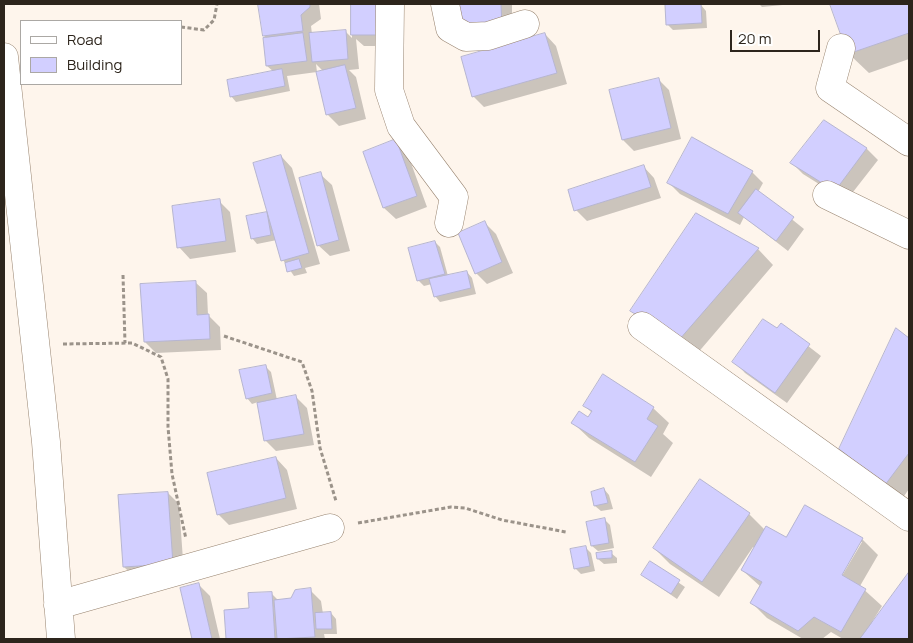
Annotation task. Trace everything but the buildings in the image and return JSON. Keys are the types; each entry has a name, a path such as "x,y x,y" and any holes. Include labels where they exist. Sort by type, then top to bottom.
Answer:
{"street":[{"path":"390,4 389,90 401,126 454,196 449,223"},
{"path":"445,4 450,28 466,37 488,36 525,24"},
{"path":"841,48 830,88 909,142"},
{"path":"4,58 46,442 61,639"},
{"path":"827,194 909,235"},
{"path":"642,326 909,517"},
{"path":"58,605 337,527"}],"path":[{"path":"182,27 204,30 214,20 217,4"},
{"path":"123,275 125,343"},
{"path":"224,336 302,362 312,391 320,448 337,527 451,507 465,508 502,520 566,532"},
{"path":"35,344 132,343 161,357 168,379 168,427 172,474 192,567"}]}
